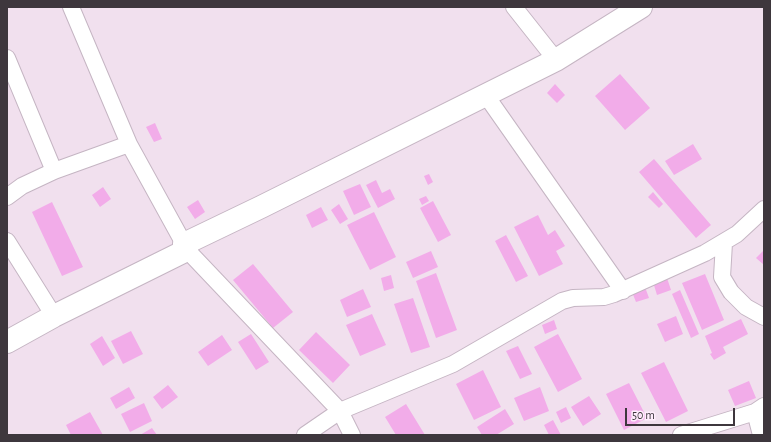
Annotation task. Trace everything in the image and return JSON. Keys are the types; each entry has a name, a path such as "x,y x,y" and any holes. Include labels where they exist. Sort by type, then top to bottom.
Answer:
{"street":[{"path":"71,7 129,144 186,247 340,411 352,435"},
{"path":"514,7 556,60"},
{"path":"7,342 261,207 484,94 556,60 641,7"},
{"path":"7,58 54,171"},
{"path":"484,94 623,290"},
{"path":"7,197 22,186 54,171 129,144"},
{"path":"305,435 340,411 452,364 562,301 573,298 604,297 623,290 724,244 764,210"},
{"path":"7,241 54,316"},
{"path":"724,244 722,277 731,292 746,307 764,317"},
{"path":"681,435 759,409 761,435"}],"building":[{"path":"620,74 650,108 625,130 595,96"},
{"path":"555,84 565,95 557,103 547,93"},
{"path":"155,123 162,139 154,142 146,127"},
{"path":"693,144 702,159 674,175 665,161"},
{"path":"654,159 711,225 696,238 639,172"},
{"path":"429,174 433,182 428,185 424,176"},
{"path":"376,180 382,193 390,189 395,199 378,208 366,185"},
{"path":"360,184 371,207 354,215 343,191"},
{"path":"103,187 111,199 100,207 92,195"},
{"path":"653,192 663,204 659,208 648,197"},
{"path":"426,196 429,201 422,205 419,199"},
{"path":"198,200 205,212 195,219 187,207"},
{"path":"433,201 451,235 438,242 420,208"},
{"path":"52,202 83,267 62,276 32,212"},
{"path":"339,204 348,219 340,224 331,210"},
{"path":"321,207 328,220 312,228 306,215"},
{"path":"374,212 396,257 370,270 347,225"},
{"path":"538,215 548,235 555,230 565,246 556,251 563,264 539,276 514,227"},
{"path":"506,235 528,276 516,282 495,241"},
{"path":"764,250 764,265 756,258"},
{"path":"431,251 438,267 413,278 406,262"},
{"path":"253,264 293,312 273,328 233,280"},
{"path":"436,273 457,330 436,338 416,281"},
{"path":"705,274 724,320 702,330 682,283"},
{"path":"391,275 394,288 384,291 381,278"},
{"path":"667,278 671,290 657,295 653,282"},
{"path":"645,287 649,298 636,302 632,292"},
{"path":"363,289 371,307 347,317 340,300"},
{"path":"680,290 699,334 691,338 672,294"},
{"path":"413,298 430,347 411,353 394,304"},
{"path":"372,314 386,345 360,356 346,325"},
{"path":"676,316 683,334 665,342 657,324"},
{"path":"741,319 748,334 723,347 726,353 714,360 710,354 712,353 705,336"},
{"path":"554,320 557,329 545,334 542,325"},
{"path":"131,331 143,354 123,364 111,341"},
{"path":"316,332 350,365 333,383 299,350"},
{"path":"251,334 269,362 256,370 238,342"},
{"path":"558,334 582,379 558,392 534,347"},
{"path":"222,335 232,350 208,366 198,352"},
{"path":"102,336 115,358 103,366 90,344"},
{"path":"518,346 532,374 520,379 506,351"},
{"path":"664,362 688,411 666,422 641,373"},
{"path":"483,370 501,407 474,420 456,384"},
{"path":"749,381 756,398 735,406 728,390"},
{"path":"629,383 647,418 624,430 606,394"},
{"path":"168,385 178,397 162,409 153,397"},
{"path":"129,387 135,398 116,409 110,398"},
{"path":"540,387 549,411 524,421 514,398"},
{"path":"589,396 601,414 583,426 571,407"},
{"path":"144,403 152,421 130,432 121,414"},
{"path":"406,404 425,435 396,435 385,417"},
{"path":"566,407 571,418 561,423 556,412"},
{"path":"505,409 514,424 496,435 482,435 477,427"},
{"path":"90,412 103,435 71,435 66,425"},
{"path":"553,420 561,435 549,435 544,425"},
{"path":"152,428 157,435 140,435"}]}
